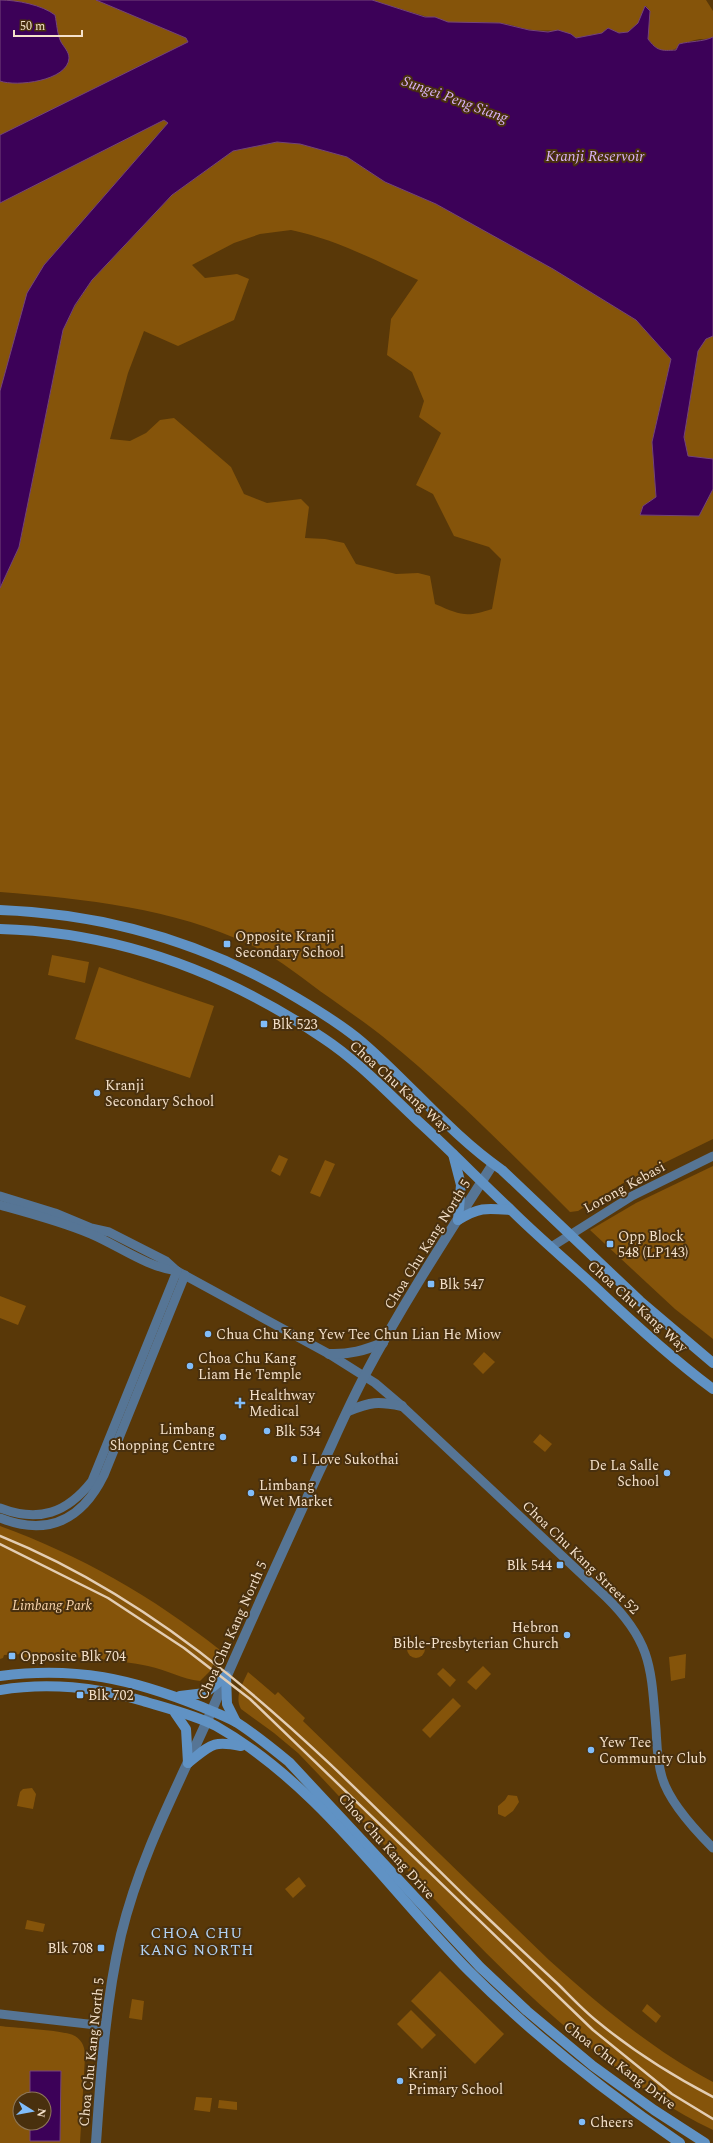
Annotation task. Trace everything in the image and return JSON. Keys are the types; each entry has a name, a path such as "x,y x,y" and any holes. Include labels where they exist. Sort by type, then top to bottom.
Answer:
{"main road":[{"name":"Choa Chu Kang Way","path":"0,910 70,915 130,927 168,938 238,965 311,1006 361,1041 430,1108 493,1164 640,1301 713,1363"},
{"name":"Choa Chu Kang Way","path":"0,930 45,932 123,945 155,954 237,987 324,1038 356,1064 453,1152 510,1210 626,1316 713,1389"},
{"path":"453,1152 461,1184 458,1220"},
{"path":"458,1220 474,1210 485,1208 510,1210"},
{"name":"Choa Chu Kang Drive","path":"0,1676 27,1672 78,1672 144,1686 179,1696 212,1710 237,1723 262,1740 289,1762 480,1967 527,2011 593,2066 654,2110 705,2143"},
{"path":"179,1696 205,1693 226,1676"},
{"path":"226,1676 227,1704 237,1723"},
{"name":"Choa Chu Kang Drive","path":"0,1690 37,1686 84,1689 135,1699 214,1725 274,1766 301,1788 469,1970 520,2019 605,2089 680,2143"},
{"path":"174,1711 183,1722 186,1729 188,1763"},
{"path":"188,1763 212,1744 223,1743 247,1747"}],"street":[{"name":"Lorong Kebasi","path":"551,1247 568,1234 632,1196 713,1156"},
{"name":"Choa Chu Kang North 5","path":"96,2143 105,2026 121,1935 137,1878 157,1828 364,1376 493,1164"},
{"path":"0,1196 56,1213 91,1228 109,1232 166,1262 181,1273"},
{"path":"0,1205 66,1224 106,1241 163,1269 181,1273"},
{"path":"0,1508 27,1515 56,1512 74,1502 92,1481 181,1273"},
{"path":"0,1518 20,1524 45,1525 70,1517 91,1500 104,1475 181,1273"},
{"name":"Choa Chu Kang Street 52","path":"181,1273 329,1354 364,1376 402,1406 606,1597 629,1622 642,1644 650,1669 653,1685 658,1757 662,1778 676,1805 713,1848"},
{"path":"329,1354 342,1355 358,1352 383,1343"},
{"path":"348,1411 368,1403 380,1402 402,1406"},
{"path":"0,2014 105,2026"}],"green space":[{"path":"0,0 96,0 187,38 188,42 168,123 44,265 0,391"},
{"path":"372,0 706,0 713,11 713,37 697,39 672,50 661,50 648,39 650,11 646,6 638,23 628,32 619,33 608,28 602,33 576,38 566,33 555,31 538,31 500,23 448,22 419,15"},
{"path":"277,142 300,144 347,157 385,182 436,204 553,269 636,320 671,359 652,442 656,497 643,506 640,515 699,516 713,489 713,1139 625,1182 578,1211 570,1212 458,1102 387,1040 272,956 221,932 160,914 96,902 0,892 0,588 19,547 63,330 75,306 92,280 172,195 233,151","holes":["291,230 356,251 418,280 391,319 387,355 412,372 424,401 419,417 441,433 416,485 433,494 454,536 489,547 501,559 492,609 475,614 463,614 451,611 435,604 430,576 418,573 396,574 356,564 344,543 325,539 305,538 309,507 301,499 267,503 244,494 231,467 174,418 160,420 146,433 130,441 110,439 128,373 144,331 178,346 234,320 249,279 237,274 205,278 192,265 234,243 260,234"]},
{"path":"713,336 713,459 688,457 684,437 698,351 706,339"},
{"path":"52,955 89,962 85,983 48,975"},
{"path":"99,967 214,1006 190,1078 75,1039"},
{"path":"279,1155 288,1159 280,1176 271,1171"},
{"path":"325,1160 335,1164 320,1197 310,1193"},
{"path":"713,1166 713,1339 675,1309 590,1230 636,1203"},
{"path":"0,1296 26,1306 18,1325 0,1318"},
{"path":"484,1352 495,1362 483,1374 473,1364"},
{"path":"540,1434 552,1444 545,1452 533,1442"},
{"name":"Limbang Park","path":"0,1526 29,1537 87,1564 142,1595 169,1613 220,1650 210,1671 200,1681 148,1666 102,1659 37,1656 22,1657 22,1654 4,1655 3,1658 0,1659"},
{"path":"416,1640 422,1643 425,1649 422,1655 416,1658 410,1655 407,1649 410,1643"},
{"path":"686,1654 685,1678 671,1681 669,1657"},
{"path":"483,1666 491,1674 476,1690 467,1682"},
{"path":"443,1668 456,1680 450,1687 437,1674"},
{"path":"248,1672 275,1695 278,1692 305,1718 303,1721 568,1977 627,2026 669,2056 713,2082 713,2130 669,2106 615,2067 560,2023 482,1949 298,1753 241,1709 238,1700 242,1685"},
{"path":"453,1698 461,1706 430,1738 422,1730"},
{"path":"32,1788 36,1794 33,1809 17,1806 20,1792 23,1789"},
{"path":"508,1795 517,1796 519,1802 513,1811 505,1817 498,1814 498,1806"},
{"path":"299,1877 306,1886 293,1898 285,1889"},
{"path":"27,1920 45,1924 43,1932 25,1929"},
{"path":"440,1971 504,2034 475,2064 411,2001"},
{"path":"132,1999 144,2001 142,2020 129,2018"},
{"path":"647,2004 661,2016 656,2023 642,2011"},
{"path":"411,2010 436,2035 422,2049 397,2024"},
{"path":"0,2026 61,2032 75,2036 82,2042 85,2054 80,2143 0,2143"},
{"path":"196,2097 212,2098 210,2112 194,2110"},
{"path":"219,2100 237,2102 237,2110 218,2108"}],"water":[{"path":"0,0 29,4 43,8 55,15 61,42 69,56 66,66 60,72 51,77 29,82 8,83 0,81"},
{"name":"Kranji Reservoir","path":"96,0 372,0 425,17 435,17 448,22 500,23 529,30 548,32 558,30 571,34 576,38 602,33 608,28 619,33 628,32 638,23 645,6 650,11 648,39 657,48 676,50 679,44 705,40 713,37 713,336 706,339 698,351 684,437 688,456 713,459 713,489 699,516 640,515 643,506 656,497 652,442 671,359 636,320 553,269 436,204 385,182 347,157 300,144 277,142 233,151 172,195 92,280 75,305 63,330 19,547 0,588 0,391 27,293 44,265 168,123 164,120 0,203 0,135 188,42 186,38"},
{"path":"30,2071 61,2071 60,2141 30,2141 30,2131 52,2131 52,2091 30,2091"}],"railway":[{"path":"0,1536 69,1568 134,1606 195,1649 254,1695 364,1797 471,1902 593,2018 625,2043 683,2080 713,2097"},
{"path":"0,1544 108,1598 184,1648 250,1699 593,2030 672,2094 713,2119"}],"place":[{"name":"Opposite Kranji Secondary School","path":"227,944"},
{"name":"Blk 523","path":"264,1024"},
{"name":"Kranji Secondary School","path":"97,1093"},
{"name":"Opp Block 548 (LP143)","path":"610,1244"},
{"name":"Blk 547","path":"431,1284"},
{"name":"Chua Chu Kang Yew Tee Chun Lian He Miow","path":"208,1334"},
{"name":"Choa Chu Kang Liam He Temple","path":"190,1366"},
{"name":"Healthway Medical","path":"240,1403"},
{"name":"Blk 534","path":"267,1431"},
{"name":"Limbang Shopping Centre","path":"223,1437"},
{"name":"I Love Sukothai","path":"294,1459"},
{"name":"De La Salle School","path":"667,1473"},
{"name":"Limbang Wet Market","path":"251,1493"},
{"name":"Blk 544","path":"560,1565"},
{"name":"Hebron Bible-Presbyterian Church","path":"567,1635"},
{"name":"Opposite Blk 704","path":"12,1656"},
{"name":"Blk 702","path":"80,1695"},
{"name":"Yew Tee Community Club","path":"591,1750"},
{"name":"Blk 708","path":"101,1948"},
{"name":"Kranji Primary School","path":"400,2081"},
{"name":"Cheers","path":"582,2122"}],"district":[{"name":"CHOA CHU KANG NORTH","path":"197,1942"}],"water label":[{"name":"Sungei Peng Siang","path":"455,99"}]}
